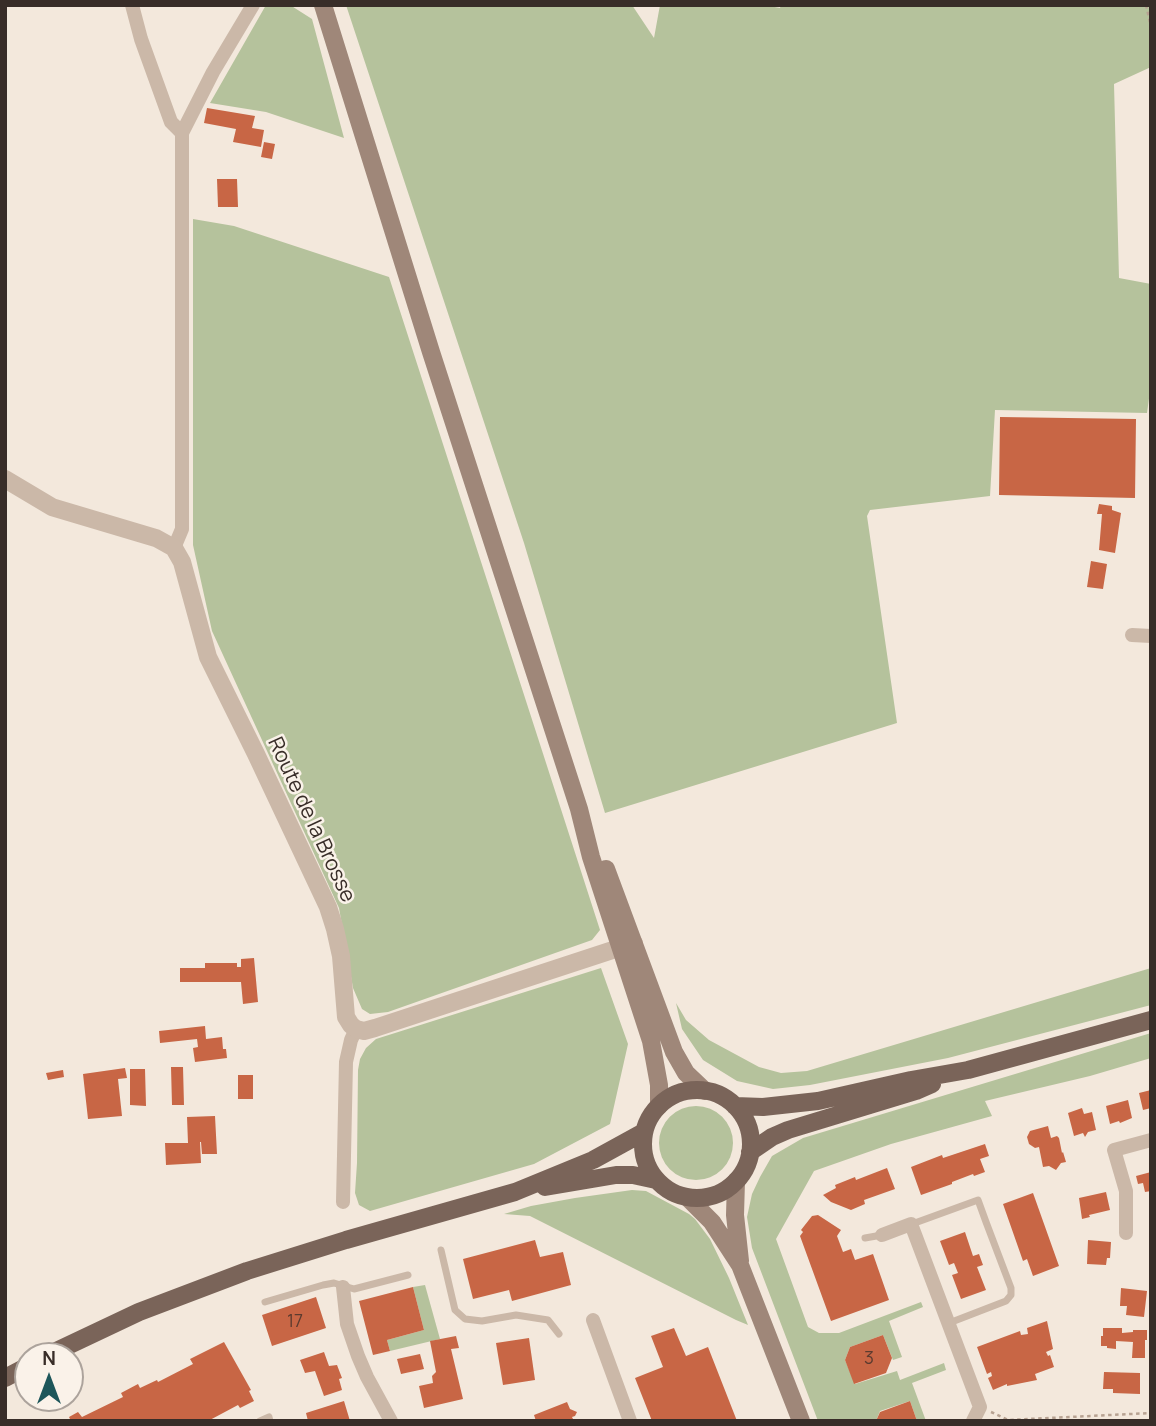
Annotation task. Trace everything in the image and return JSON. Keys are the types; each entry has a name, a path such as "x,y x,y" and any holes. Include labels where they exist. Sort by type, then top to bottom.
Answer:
{"main road":[{"path":"323,5 447,403 579,809 591,858 674,1052 687,1073 705,1091"},
{"path":"627,945 651,1041 659,1085 659,1107"},
{"path":"734,1106 763,1107 818,1101 968,1070 1151,1020"},
{"path":"750,1152 772,1137 808,1122 916,1091 968,1070"},
{"path":"692,1091 705,1091 726,1099 734,1106 748,1127 750,1139 748,1162 736,1181 726,1190 714,1195 688,1198 665,1188 656,1180 644,1157 643,1145 644,1132 652,1114 659,1107 668,1099 692,1091"},
{"path":"516,1192 601,1157 644,1132"},
{"path":"76,1342 139,1312 247,1271 516,1192 616,1175 633,1175 656,1180"},
{"path":"736,1181 735,1215 740,1265"},
{"path":"688,1198 712,1222 740,1265 801,1421"}],"street":[{"path":"132,5 141,39 171,122 181,133"},
{"path":"5,479 52,507 156,538 174,548 182,529 181,133 253,5"},
{"name":"Route de la Brosse","path":"174,548 183,562 208,657 328,907 341,956 346,1017 356,1030"},
{"path":"1132,635 1151,636"},
{"path":"343,1202 346,1062 356,1030 375,1028 627,945"},
{"path":"1126,1233 1126,1191 1114,1150 1151,1140"},
{"path":"882,1235 911,1224 980,1407 973,1421"},
{"path":"343,1287 347,1324 358,1356 391,1421"},
{"path":"593,1320 630,1421"}],"lane":[{"path":"911,1224 978,1200 1011,1287 1011,1295 1006,1301 949,1323"},
{"path":"865,1238 882,1235"},
{"path":"441,1251 455,1310 465,1320 482,1321 516,1315 548,1320 558,1334"},
{"path":"265,1302 323,1285 334,1283 354,1289 408,1275"},
{"path":"260,1421 269,1417 270,1421"}],"path":[{"path":"1146,5 1151,27"},
{"path":"980,1407 1008,1420 1151,1413"}],"green space":[{"path":"266,5 290,5 312,19 344,138 266,112 210,103"},
{"path":"346,5 632,5 654,38 660,5 764,5 780,8 781,5 1151,5 1151,67 1114,84 1119,278 1151,284 1151,384 1147,413 995,410 990,496 870,510 867,516 897,723 605,813 524,543"},
{"path":"193,219 234,226 389,277 600,930 592,940 388,1012 370,1014 362,1009 353,988 339,908 212,631 193,545"},
{"path":"601,968 628,1044 610,1124 534,1164 370,1211 359,1205 355,1193 358,1070 366,1048 376,1039"},
{"path":"1151,968 1151,1005 948,1058 810,1085 773,1089 737,1081 703,1060 682,1029 676,1003 686,1020 709,1040 759,1067 781,1073 807,1071"},
{"path":"1151,1033 1151,1058 1090,1076 985,1101 992,1116 891,1144 814,1171 776,1239 808,1327 819,1333 839,1333 921,1302 923,1307 889,1321 902,1357 893,1360 883,1335 850,1347 845,1360 855,1384 897,1371 900,1380 944,1363 946,1370 912,1383 926,1421 917,1421 910,1401 880,1411 876,1421 818,1421 752,1248 747,1217 752,1194 772,1156 803,1138"},
{"path":"696,1106 710,1109 722,1117 730,1129 733,1143 730,1157 722,1169 710,1177 696,1180 682,1177 670,1169 662,1157 659,1143 662,1129 670,1117 682,1109"},
{"path":"632,1190 646,1191 695,1219 710,1239 748,1325 530,1216 504,1214 531,1206"},
{"path":"425,1285 440,1339 390,1351 387,1340 424,1330 413,1287"}],"building":[{"path":"207,108 255,116 252,128 264,130 261,147 233,142 236,129 204,123"},
{"path":"264,142 275,144 272,159 261,157"},
{"path":"217,179 237,179 238,207 218,207"},
{"path":"1000,417 1136,419 1135,498 999,495"},
{"path":"1099,504 1112,506 1112,510 1121,513 1115,553 1099,550 1102,514 1097,514"},
{"path":"1091,561 1107,564 1103,589 1087,587"},
{"path":"254,958 258,1002 243,1004 241,982 180,982 180,968 205,968 205,963 237,963 237,967 241,967 241,959"},
{"path":"205,1026 206,1039 222,1037 227,1058 195,1062 193,1048 198,1047 197,1039 160,1043 159,1031"},
{"path":"171,1067 183,1067 184,1105 172,1105"},
{"path":"125,1068 127,1078 118,1079 122,1116 88,1119 83,1074"},
{"path":"130,1069 145,1069 146,1106 130,1105"},
{"path":"63,1070 64,1077 48,1080 46,1073"},
{"path":"238,1075 253,1075 253,1099 238,1099"},
{"path":"1151,1090 1151,1108 1143,1110 1139,1093"},
{"path":"1128,1100 1132,1118 1110,1124 1106,1106"},
{"path":"1082,1108 1084,1114 1092,1112 1096,1130 1088,1132 1085,1137 1083,1133 1074,1136 1068,1113"},
{"path":"215,1116 217,1154 202,1154 200,1142 201,1163 166,1165 165,1143 188,1143 187,1117"},
{"path":"1048,1126 1051,1138 1059,1138 1066,1162 1061,1163 1056,1170 1049,1166 1043,1167 1039,1147 1035,1148 1029,1144 1027,1137 1030,1131"},
{"path":"985,1144 989,1156 980,1159 985,1172 974,1176 973,1174 921,1195 911,1167 942,1155 943,1158"},
{"path":"887,1168 895,1189 864,1200 865,1204 851,1210 831,1202 823,1195 836,1188 835,1185"},
{"path":"1151,1172 1151,1191 1145,1192 1143,1183 1138,1184 1136,1176"},
{"path":"1106,1192 1110,1210 1082,1219 1079,1198"},
{"path":"1033,1193 1059,1266 1033,1276 1027,1259 1023,1261 1003,1204"},
{"path":"818,1215 841,1230 837,1236 843,1252 851,1249 855,1260 873,1254 889,1300 831,1321 800,1236 803,1232 801,1230 812,1216"},
{"path":"965,1232 973,1256 979,1254 983,1265 977,1267 986,1290 961,1299 952,1275 958,1273 954,1263 949,1265 940,1241"},
{"path":"535,1240 540,1257 563,1252 571,1285 512,1301 509,1290 473,1299 463,1259"},
{"path":"1088,1240 1111,1242 1110,1258 1107,1258 1106,1265 1087,1264"},
{"path":"413,1287 424,1330 387,1340 390,1351 373,1355 359,1301"},
{"path":"1121,1288 1147,1291 1144,1317 1126,1315 1127,1306 1120,1306"},
{"path":"316,1297 326,1328 272,1346 262,1315"},
{"path":"1047,1321 1053,1349 1046,1352 1050,1355 1054,1367 1035,1374 1037,1380 1007,1384 993,1390 988,1378 992,1376 991,1372 987,1374 977,1347 1020,1331 1021,1335 1028,1334 1027,1328"},
{"path":"674,1328 686,1356 708,1347 737,1421 652,1421 635,1378 663,1367 651,1336"},
{"path":"1103,1328 1122,1328 1122,1333 1147,1330 1145,1358 1132,1358 1133,1342 1116,1341 1116,1349 1101,1346"},
{"path":"883,1335 892,1358 886,1373 854,1384 845,1360 850,1347"},
{"path":"456,1336 459,1348 451,1349 463,1399 424,1408 419,1386 433,1383 432,1376 436,1372 430,1341"},
{"path":"529,1338 535,1380 503,1385 496,1343"},
{"path":"224,1342 251,1390 249,1391 254,1401 240,1408 238,1405 208,1421 71,1421 69,1417 78,1412 82,1417 123,1397 121,1393 138,1384 140,1388 157,1380 158,1382 193,1364 190,1359"},
{"path":"324,1352 329,1366 337,1365 342,1378 339,1379 342,1390 324,1396 315,1371 305,1373 300,1360"},
{"path":"420,1354 424,1369 401,1374 397,1359"},
{"path":"1104,1372 1140,1373 1140,1394 1113,1393 1113,1389 1103,1389"},
{"path":"344,1401 350,1421 308,1421 306,1413"},
{"path":"910,1401 917,1421 876,1421 880,1412"},
{"path":"567,1402 570,1409 577,1412 572,1417 574,1421 536,1421 534,1415"}]}
